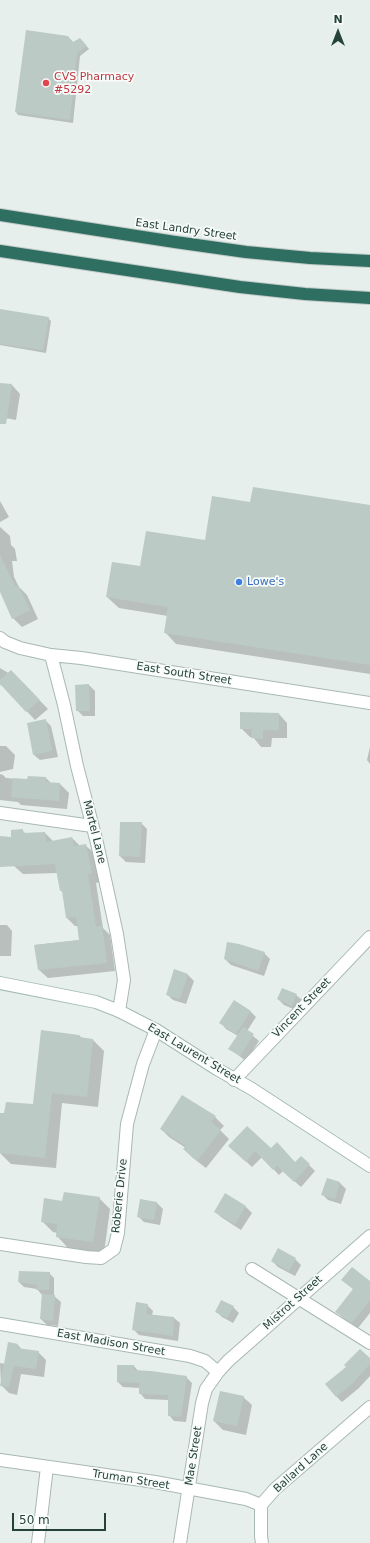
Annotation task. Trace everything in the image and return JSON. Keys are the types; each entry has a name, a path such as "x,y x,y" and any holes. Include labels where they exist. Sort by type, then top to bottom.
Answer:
{"highway":[{"name":"East Landry Street","path":"0,215 246,252 310,258 370,261"},
{"path":"0,251 240,287 305,294 370,298"}],"street":[{"name":"East South Street","path":"0,638 5,642 20,648 52,655 370,703"},
{"name":"Martel Lane","path":"52,655 111,904 124,980 119,1011"},
{"path":"0,813 92,826"},
{"name":"Vincent Street","path":"234,1080 370,937"},
{"name":"East Laurent Street","path":"0,984 96,1002 119,1011 156,1030 370,1166"},
{"name":"Roberie Drive","path":"0,1244 101,1258 114,1248 118,1233 127,1124 143,1064 156,1030"},
{"name":"Mistrot Street","path":"218,1372 228,1361 370,1236"},
{"path":"252,1269 370,1343"},
{"name":"East Madison Street","path":"0,1324 190,1356 205,1360 218,1372"},
{"name":"Mae Street","path":"180,1543 202,1403 206,1389 218,1372"},
{"name":"Ballard Lane","path":"262,1505 275,1490 370,1407"},
{"name":"Truman Street","path":"0,1460 155,1482 188,1490 246,1499 262,1505"},
{"path":"38,1543 47,1467"},
{"path":"262,1505 262,1543"}],"building":[{"name":"CVS Pharmacy #5292","path":"26,30 68,36 73,42 80,38 87,46 77,53 70,120 15,112"},
{"path":"0,309 49,317 43,350 0,344"},
{"path":"0,383 12,384 6,424 0,424"},
{"name":"Lowe's","path":"253,487 370,505 370,665 164,633 168,607 106,597 112,562 140,566 146,531 205,540 212,496 250,502"},
{"path":"0,555 15,586 18,585 30,610 12,619 0,592"},
{"path":"11,670 40,700 26,712 0,684 0,680"},
{"path":"89,684 90,711 76,711 75,685"},
{"path":"240,712 279,713 279,730 263,730 263,739 251,738 252,729 240,729"},
{"path":"46,719 52,751 33,755 27,723"},
{"path":"28,776 46,777 46,782 60,783 59,801 11,797 13,778 27,779"},
{"path":"120,822 142,822 140,857 119,856"},
{"path":"23,829 23,833 45,832 46,842 72,837 74,846 86,844 92,874 88,874 96,927 102,926 107,963 38,970 34,945 79,940 76,917 66,918 62,891 60,891 55,864 0,867 0,836 11,837 11,830"},
{"path":"227,942 265,952 258,971 224,959"},
{"path":"174,969 188,974 180,999 166,995"},
{"path":"282,988 297,994 292,1006 277,999"},
{"path":"234,1000 251,1011 236,1034 219,1023"},
{"path":"243,1027 254,1034 240,1056 228,1049"},
{"path":"41,1030 79,1035 79,1037 93,1039 87,1097 52,1093 45,1158 0,1153 0,1113 4,1113 6,1102 33,1104"},
{"path":"182,1095 216,1116 211,1122 221,1130 197,1161 183,1149 186,1146 160,1129"},
{"path":"247,1126 271,1148 277,1142 295,1162 301,1156 310,1164 294,1182 277,1166 273,1170 255,1151 246,1162 228,1146"},
{"path":"327,1178 340,1182 335,1199 321,1195"},
{"path":"64,1192 100,1197 93,1242 56,1237 57,1224 41,1222 44,1198 62,1201"},
{"path":"225,1193 246,1206 235,1224 214,1212"},
{"path":"140,1199 157,1202 154,1220 137,1217"},
{"path":"278,1248 296,1258 289,1271 271,1261"},
{"path":"352,1267 370,1281 370,1300 352,1323 335,1312 353,1289 341,1280"},
{"path":"19,1271 50,1272 49,1290 36,1290 37,1285 18,1282"},
{"path":"42,1294 55,1295 53,1321 40,1319"},
{"path":"221,1300 234,1306 227,1318 215,1312"},
{"path":"136,1302 148,1304 146,1314 174,1317 173,1336 132,1330"},
{"path":"8,1342 18,1344 17,1348 39,1351 36,1369 14,1366 9,1387 0,1386"},
{"path":"360,1349 370,1358 370,1364 353,1383 336,1397 325,1384 346,1367 344,1365"},
{"path":"117,1365 134,1365 134,1370 187,1376 181,1417 168,1416 168,1395 139,1394 139,1383 117,1382"},
{"path":"220,1391 244,1396 237,1426 213,1421"}],"place":[{"name":"CVS Pharmacy #5292","path":"46,83"},
{"name":"Lowe's","path":"239,582"}]}
